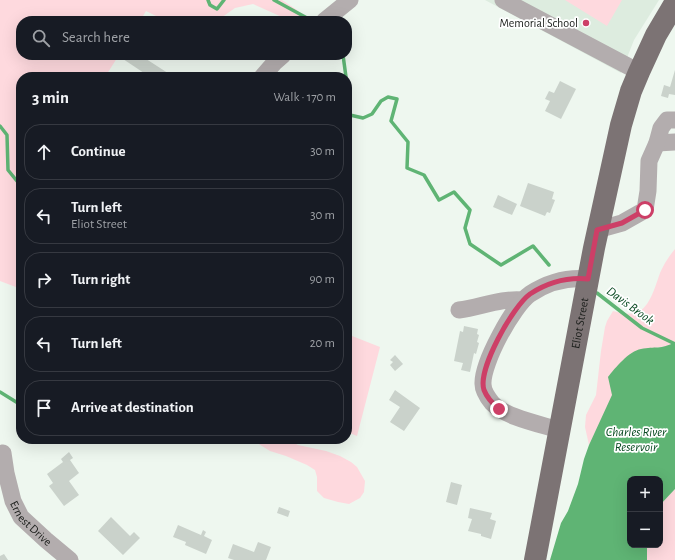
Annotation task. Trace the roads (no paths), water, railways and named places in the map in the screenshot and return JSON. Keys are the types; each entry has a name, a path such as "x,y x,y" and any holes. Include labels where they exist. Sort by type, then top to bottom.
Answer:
{"main road":[{"name":"Eliot Street","path":"535,560 597,230 622,125 631,91 639,72 656,35 675,3"}],"street":[{"path":"330,16 350,0"},
{"path":"503,0 639,72"},
{"path":"266,72 277,60"},
{"path":"597,230 622,223 645,210 648,191 649,161 657,143 661,128 667,120 675,120"},
{"path":"657,143 675,142"},
{"path":"559,430 507,414 499,409 492,403 484,390 484,376 496,342 523,300 548,284 568,279 588,279"},
{"path":"459,310 502,300 523,300"},
{"name":"Ernest Drive","path":"3,453 13,501 21,517 70,560"}],"water":[{"name":"Charles River Reservoir","path":"675,342 675,489 663,502 663,476 627,476 627,548 647,548 647,560 550,560 561,523 568,511 578,484 589,445 612,395 608,377 623,360 636,350 662,347"}],"waterway":[{"name":"Davis Brook","path":"208,0 210,5 217,9 224,0"},
{"name":"Davis Brook","path":"274,0 303,16"},
{"name":"Davis Brook","path":"344,60 345,72"},
{"name":"Davis Brook","path":"352,115 363,118 372,114 381,101 388,97 397,99 391,121 408,142 407,168 424,175 439,200 454,192 470,210 465,228 470,244 501,265 533,246 549,265"},
{"name":"Davis Brook","path":"0,126 7,135 8,170 16,180"},
{"name":"Davis Brook","path":"597,293 642,328 675,344"},
{"name":"Davis Brook","path":"0,392 16,402"}],"place":[{"name":"Memorial School","path":"586,23"}]}
